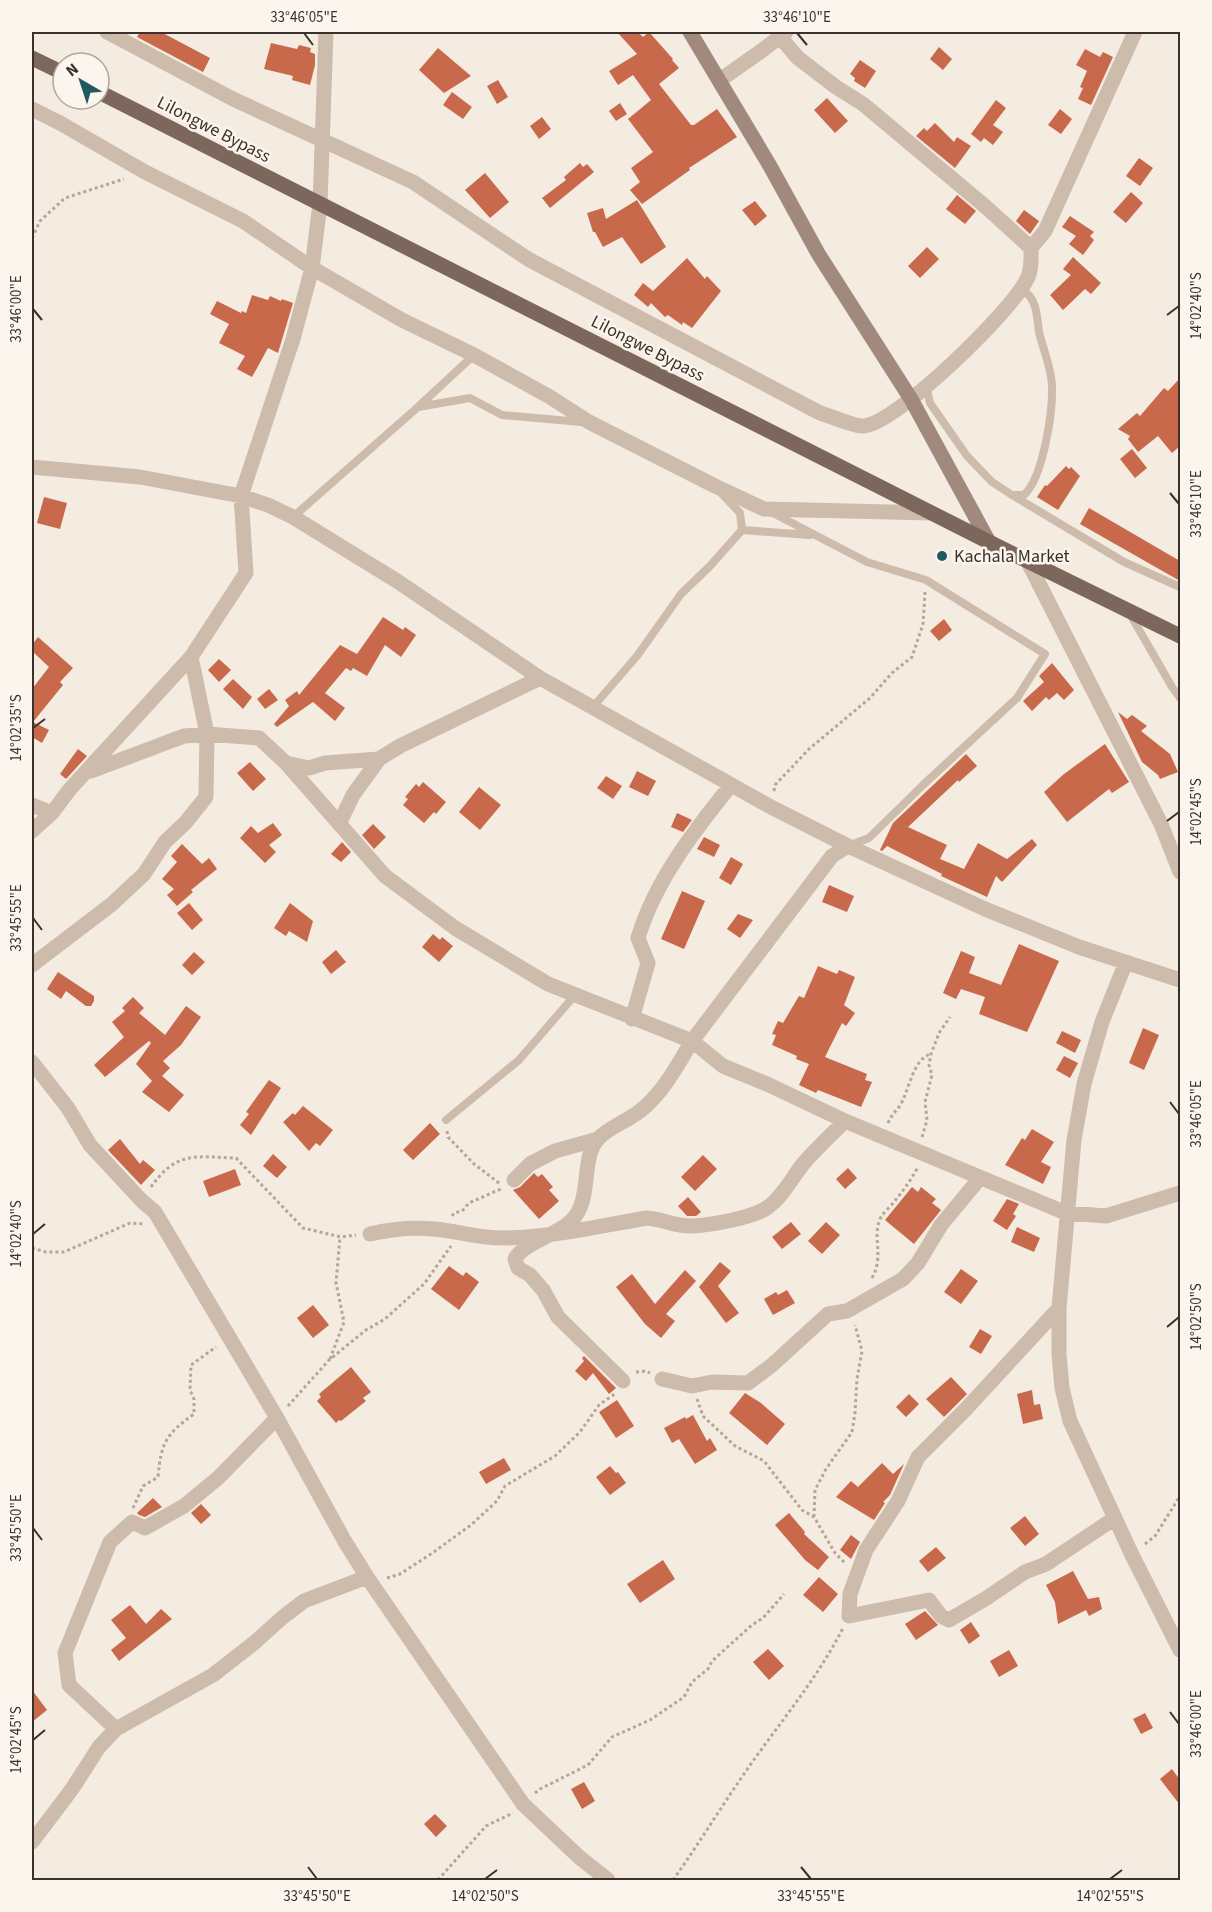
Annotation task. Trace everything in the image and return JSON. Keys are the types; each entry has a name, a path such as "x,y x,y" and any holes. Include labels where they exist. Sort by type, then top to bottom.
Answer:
{"main road":[{"path":"32,58 51,67"},
{"name":"Lilongwe Bypass","path":"111,98 931,513 1180,636"}],"street":[{"path":"107,32 233,99 413,182 528,259 820,413 863,427 885,419 926,386 985,332 1028,279 1031,248 1046,231 1135,32"},
{"path":"32,831 52,813 191,657 246,573 241,496 293,339 312,268 320,204 326,32"},
{"path":"690,32 720,80 819,255 911,399 989,542"},
{"path":"720,80 783,34 798,58 863,104 986,207 1031,248"},
{"path":"32,109 146,172 243,221 312,268 402,320 474,355 550,397 589,422 715,486 764,508 931,513"},
{"path":"32,467 140,477 241,496 293,517 397,581 540,678 771,807 848,846 985,909 1079,947 1180,980"},
{"path":"1027,560 1161,824 1180,872"},
{"path":"32,965 112,904 144,874 165,842 186,822 206,797 207,734 191,657"},
{"path":"339,824 353,795 379,759 400,746 540,678"},
{"path":"87,773 184,736 207,734 259,738 286,764 385,876 455,928 548,984 692,1041 723,1066 844,1120 1066,1213 1106,1216 1180,1193"},
{"path":"286,764 309,768 325,763 379,759"},
{"path":"632,1019 648,963 638,938 644,917 691,837 731,785"},
{"path":"32,805 52,813"},
{"path":"514,1180 530,1164 555,1151 598,1139 639,1113 650,1103 673,1074 692,1041 832,856 848,846"},
{"path":"1126,962 1102,1022 1084,1084 1074,1140 1059,1308 1059,1353 1062,1388 1070,1421 1132,1555 1180,1650"},
{"path":"34,1069 68,1108 90,1145 155,1212 277,1418 344,1540 369,1580 524,1804 579,1857 608,1881"},
{"path":"370,1234 389,1229 433,1229 505,1239 552,1234 647,1218 691,1227 754,1215 777,1200 806,1161 844,1120"},
{"path":"598,1139 592,1149 582,1206 573,1220 519,1252 515,1259 518,1268 530,1275 543,1290 558,1317 623,1381"},
{"path":"662,1379 692,1386 712,1382 748,1383 772,1365 828,1314 847,1311 903,1279 918,1263 941,1225 980,1178"},
{"path":"1059,1308 966,1409 918,1457 898,1501 866,1550 850,1594 849,1616 929,1600 941,1616 949,1620 1025,1572 1046,1564 1115,1518"},
{"path":"116,1729 69,1685 65,1653 110,1542 132,1522 145,1528 184,1506 218,1478 277,1418"},
{"path":"32,1842 72,1789 99,1747 116,1729 213,1675 254,1644 304,1601 369,1580"}],"lane":[{"path":"1012,495 1024,495 1032,488 1045,447 1052,395 1050,373 1033,300 1023,291 1015,297"},
{"path":"293,517 474,355"},
{"path":"926,386 930,403 967,456 992,482 1124,562 1180,587"},
{"path":"418,407 470,398 502,415 589,422"},
{"path":"592,708 637,656 681,594 742,530 740,513 715,486"},
{"path":"764,508 867,562 926,580 1045,654 1017,698 923,784 869,838 848,846"},
{"path":"742,530 814,535"},
{"path":"1128,610 1180,698"},
{"path":"446,1120 519,1060 575,995"}],"path":[{"path":"32,238 40,221 65,198 146,172"},
{"path":"771,807 775,785 809,749 870,698 891,673 912,657 923,624 926,580"},
{"path":"866,1301 871,1279 878,1268 880,1252 877,1237 881,1218 910,1182 919,1165 919,1150 927,1120 925,1102 932,1075 929,1065 931,1054 939,1033 951,1017"},
{"path":"882,1135 893,1112 899,1107 914,1071 926,1055 931,1054"},
{"path":"433,1229 446,1224 454,1213 462,1211 469,1203 505,1188 474,1164 448,1137 446,1120"},
{"path":"142,1201 170,1165 191,1156 237,1158 303,1228 340,1237 370,1234"},
{"path":"32,1248 46,1252 64,1252 130,1223 162,1225"},
{"path":"277,1418 329,1360 366,1330 385,1319 424,1284 460,1234"},
{"path":"329,1360 345,1322 336,1283 340,1237"},
{"path":"814,1518 815,1490 826,1469 852,1432 862,1350 854,1324"},
{"path":"132,1522 132,1511 143,1486 158,1477 160,1451 174,1429 194,1414 194,1399 190,1390 191,1365 228,1338"},
{"path":"369,1580 400,1574 471,1525 497,1501 505,1486 555,1456 580,1432 599,1405 621,1390 623,1381 635,1372 646,1371 662,1379"},
{"path":"692,1386 703,1416 735,1446 764,1461 802,1510 814,1518 835,1552 857,1575"},
{"path":"1132,1555 1155,1536 1180,1496"},
{"path":"438,1881 486,1826 511,1815 540,1789 588,1765 612,1737 650,1720 684,1697 692,1682 708,1669 711,1661 763,1618 784,1594"},
{"path":"673,1881 760,1751 828,1658 849,1616"}],"building":[{"path":"140,32 161,32 210,58 203,72 137,37"},
{"path":"617,32 638,32 643,37 649,32 673,59 679,68 659,84 691,125 717,109 737,137 689,168 690,170 642,204 630,190 640,182 631,168 653,152 628,119 651,100 633,75 618,85 609,71 637,54"},
{"path":"271,43 297,49 299,45 311,48 310,52 315,54 315,65 310,85 292,80 293,76 264,69"},
{"path":"939,47 952,59 943,70 930,59"},
{"path":"438,48 471,76 444,93 419,70"},
{"path":"1085,49 1100,57 1103,52 1113,57 1091,105 1078,99 1087,71 1076,65"},
{"path":"860,60 876,71 865,88 854,81 855,78 850,74"},
{"path":"498,80 508,97 497,104 487,86"},
{"path":"452,92 472,107 463,119 443,105"},
{"path":"827,98 848,121 835,133 814,110"},
{"path":"996,100 1006,108 993,125 1003,132 993,145 984,138 981,142 971,134"},
{"path":"620,103 627,114 616,121 609,111"},
{"path":"1060,109 1072,119 1061,134 1048,125"},
{"path":"542,117 551,129 539,139 530,126"},
{"path":"935,123 954,142 957,137 971,146 955,168 916,136 924,128 927,131"},
{"path":"1139,158 1153,168 1140,186 1126,176"},
{"path":"580,163 583,167 587,164 594,172 550,208 542,198 566,180 564,177"},
{"path":"485,173 509,202 490,218 465,190"},
{"path":"1131,192 1143,203 1126,223 1113,212"},
{"path":"957,195 976,211 965,224 946,209"},
{"path":"637,200 666,247 641,264 622,237 603,247 593,232 587,213 603,208 606,219"},
{"path":"755,201 767,216 755,226 742,210"},
{"path":"1024,210 1039,221 1030,234 1016,221"},
{"path":"1070,216 1094,232 1090,236 1094,240 1083,255 1069,244 1076,236 1062,227"},
{"path":"927,247 939,259 920,278 908,266"},
{"path":"1073,257 1101,283 1091,294 1085,289 1063,310 1050,295 1071,275 1063,269"},
{"path":"687,258 705,279 707,276 721,291 692,328 683,322 682,325 668,315 665,317 651,303 648,307 634,295 643,283 653,291"},
{"path":"252,295 268,300 270,296 293,303 278,353 268,348 252,377 237,369 245,356 219,343 229,324 210,314 217,301 241,313 242,311 246,313"},
{"path":"1180,378 1180,446 1172,453 1158,436 1138,452 1128,439 1130,436 1118,429 1137,413 1140,416 1164,388 1168,391"},
{"path":"1132,449 1147,468 1135,478 1120,459"},
{"path":"1066,466 1069,469 1071,467 1080,476 1058,510 1037,497 1045,485 1047,486"},
{"path":"44,497 67,503 60,529 37,523"},
{"path":"1089,508 1180,561 1180,581 1080,524"},
{"path":"383,617 403,630 405,627 416,635 401,657 385,645 367,676 353,668 351,671 346,668 325,693 345,708 335,721 313,702 277,727 274,724 289,706 285,700 297,691 299,695 340,645 357,654"},
{"path":"944,619 952,630 939,641 930,631"},
{"path":"38,637 73,668 60,682 63,685 33,722 49,730 42,743 32,737 32,689 49,667 32,651 32,645"},
{"path":"219,659 231,670 219,682 208,670"},
{"path":"1052,663 1074,690 1064,700 1057,693 1049,700 1046,697 1032,711 1023,701 1044,682 1039,676"},
{"path":"233,679 252,697 243,709 223,689"},
{"path":"269,689 278,700 265,709 257,699"},
{"path":"1118,712 1127,719 1132,715 1147,726 1141,731 1170,754 1178,772 1160,779 1142,762"},
{"path":"1105,744 1129,782 1112,793 1109,789 1067,822 1044,792"},
{"path":"78,749 87,756 66,779 60,774"},
{"path":"966,754 977,766 959,782 958,780 908,827 947,845 940,859 964,869 978,843 1007,859 1032,839 1037,845 1002,882 996,876 987,897 941,876 942,874 887,846 882,851 880,850 893,823"},
{"path":"250,762 266,779 253,791 237,773"},
{"path":"637,771 656,781 648,796 629,787"},
{"path":"606,776 622,786 613,799 597,788"},
{"path":"423,782 446,802 424,823 403,805 408,799 405,797 416,784 419,787"},
{"path":"479,787 501,805 480,830 459,812"},
{"path":"677,813 692,820 683,832 671,827"},
{"path":"273,823 282,835 269,845 276,852 265,863 240,838 251,826 258,833"},
{"path":"373,824 386,837 374,849 362,835"},
{"path":"704,837 720,845 714,857 697,849"},
{"path":"342,842 351,852 341,862 331,854"},
{"path":"182,844 202,864 209,858 217,869 191,890 193,892 177,906 167,895 174,889 162,879 177,862 171,856"},
{"path":"731,857 743,864 731,885 719,878"},
{"path":"829,885 854,896 847,912 822,902"},
{"path":"682,891 705,901 684,949 661,939"},
{"path":"189,903 203,920 192,930 177,913"},
{"path":"290,903 313,921 307,942 289,931 286,936 274,928"},
{"path":"738,914 753,920 740,938 727,929"},
{"path":"433,934 440,940 442,937 453,946 439,962 422,947"},
{"path":"1019,944 1059,961 1027,1032 979,1014 985,997 961,989 956,999 943,993 961,951 975,957 969,973 1001,985"},
{"path":"336,950 346,962 331,974 322,962"},
{"path":"194,952 205,962 192,975 182,965"},
{"path":"818,966 837,974 839,970 855,977 844,1005 855,1013 846,1026 842,1023 825,1057 867,1074 865,1080 872,1082 861,1107 818,1090 816,1093 799,1085 809,1064 772,1045 776,1035 772,1034 778,1021 783,1023 799,996 804,998"},
{"path":"58,972 94,996 91,1006 86,1006 66,991 61,999 47,989"},
{"path":"133,997 144,1008 139,1013 165,1035 186,1006 201,1017 181,1045 163,1061 170,1068 162,1076 184,1095 169,1112 142,1092 152,1081 136,1064 151,1043 149,1041 105,1077 94,1065 124,1037 112,1022 125,1011 122,1008"},
{"path":"1143,1028 1159,1035 1144,1070 1129,1063"},
{"path":"1062,1031 1081,1040 1075,1053 1056,1043"},
{"path":"1064,1056 1078,1063 1070,1078 1056,1070"},
{"path":"269,1080 281,1088 251,1135 240,1125 249,1114 246,1112"},
{"path":"303,1106 333,1130 320,1146 316,1143 309,1151 283,1122 293,1113 295,1115"},
{"path":"430,1123 440,1134 413,1160 403,1150"},
{"path":"1032,1129 1054,1142 1041,1162 1051,1167 1043,1184 1005,1165 1022,1138 1025,1140"},
{"path":"120,1139 140,1164 143,1160 155,1170 141,1185 108,1150"},
{"path":"273,1154 287,1167 277,1178 263,1166"},
{"path":"703,1155 717,1169 695,1191 681,1177"},
{"path":"848,1168 857,1178 845,1189 836,1179"},
{"path":"235,1169 241,1185 209,1197 203,1181"},
{"path":"534,1173 538,1177 542,1174 553,1187 549,1190 559,1201 539,1219 513,1190 520,1187"},
{"path":"912,1187 918,1192 921,1187 936,1199 932,1203 941,1210 914,1244 885,1220"},
{"path":"688,1197 701,1212 696,1216 687,1216 678,1206"},
{"path":"1007,1199 1019,1204 1013,1214 1016,1216 1007,1230 993,1221"},
{"path":"791,1222 801,1234 782,1249 772,1237"},
{"path":"826,1222 840,1235 822,1254 808,1241"},
{"path":"1017,1227 1040,1238 1034,1252 1011,1242"},
{"path":"720,1262 731,1271 718,1286 739,1313 726,1323 699,1287"},
{"path":"449,1266 463,1276 466,1272 479,1282 459,1310 431,1289"},
{"path":"961,1269 978,1281 961,1304 944,1292"},
{"path":"685,1270 696,1281 666,1314 675,1321 661,1338 645,1324 616,1287 632,1274 655,1304"},
{"path":"787,1290 795,1303 773,1315 764,1299 776,1292 778,1295"},
{"path":"313,1305 329,1325 313,1338 297,1318"},
{"path":"980,1329 992,1336 981,1354 969,1347"},
{"path":"584,1356 616,1388 609,1394 593,1373 586,1381 575,1371 584,1361 582,1358"},
{"path":"351,1367 371,1392 363,1398 366,1401 336,1423 317,1401 321,1397 319,1394"},
{"path":"951,1377 967,1394 944,1417 926,1399"},
{"path":"1032,1390 1034,1405 1040,1404 1043,1419 1023,1424 1017,1394"},
{"path":"745,1393 761,1403 785,1424 767,1445 729,1413"},
{"path":"909,1394 919,1404 906,1417 896,1407"},
{"path":"617,1400 634,1426 616,1438 599,1412"},
{"path":"693,1415 707,1441 710,1438 717,1450 695,1464 679,1439 672,1443 664,1428"},
{"path":"504,1458 511,1470 486,1484 479,1472"},
{"path":"882,1463 893,1474 904,1464 890,1495 883,1502 885,1503 874,1520 836,1497 851,1481 858,1487"},
{"path":"610,1466 626,1483 610,1495 596,1477"},
{"path":"153,1498 162,1507 145,1517 139,1515 137,1513"},
{"path":"201,1504 211,1515 201,1524 191,1513"},
{"path":"789,1513 805,1532 804,1534 829,1557 818,1570 805,1560 775,1525"},
{"path":"1025,1516 1039,1534 1025,1546 1010,1528"},
{"path":"851,1535 860,1542 851,1559 840,1550"},
{"path":"936,1547 946,1558 928,1572 919,1561"},
{"path":"663,1560 675,1579 640,1603 627,1584"},
{"path":"1073,1571 1088,1599 1099,1597 1102,1609 1089,1616 1086,1610 1058,1624 1055,1602 1046,1585"},
{"path":"819,1577 838,1594 823,1612 803,1595"},
{"path":"130,1605 146,1624 161,1609 172,1619 119,1661 111,1650 126,1638 111,1620"},
{"path":"925,1611 938,1625 916,1640 905,1624"},
{"path":"971,1622 980,1636 969,1644 960,1630"},
{"path":"768,1649 784,1666 769,1680 753,1662"},
{"path":"1009,1650 1018,1666 999,1677 990,1661"},
{"path":"32,1690 47,1710 32,1722"},
{"path":"1145,1713 1153,1728 1141,1734 1133,1719"},
{"path":"1172,1769 1180,1780 1180,1805 1160,1779"},
{"path":"584,1782 595,1801 582,1809 571,1789"},
{"path":"435,1814 447,1826 436,1837 424,1824"}],"place":[{"name":"Kachala Market","path":"942,556"}]}
